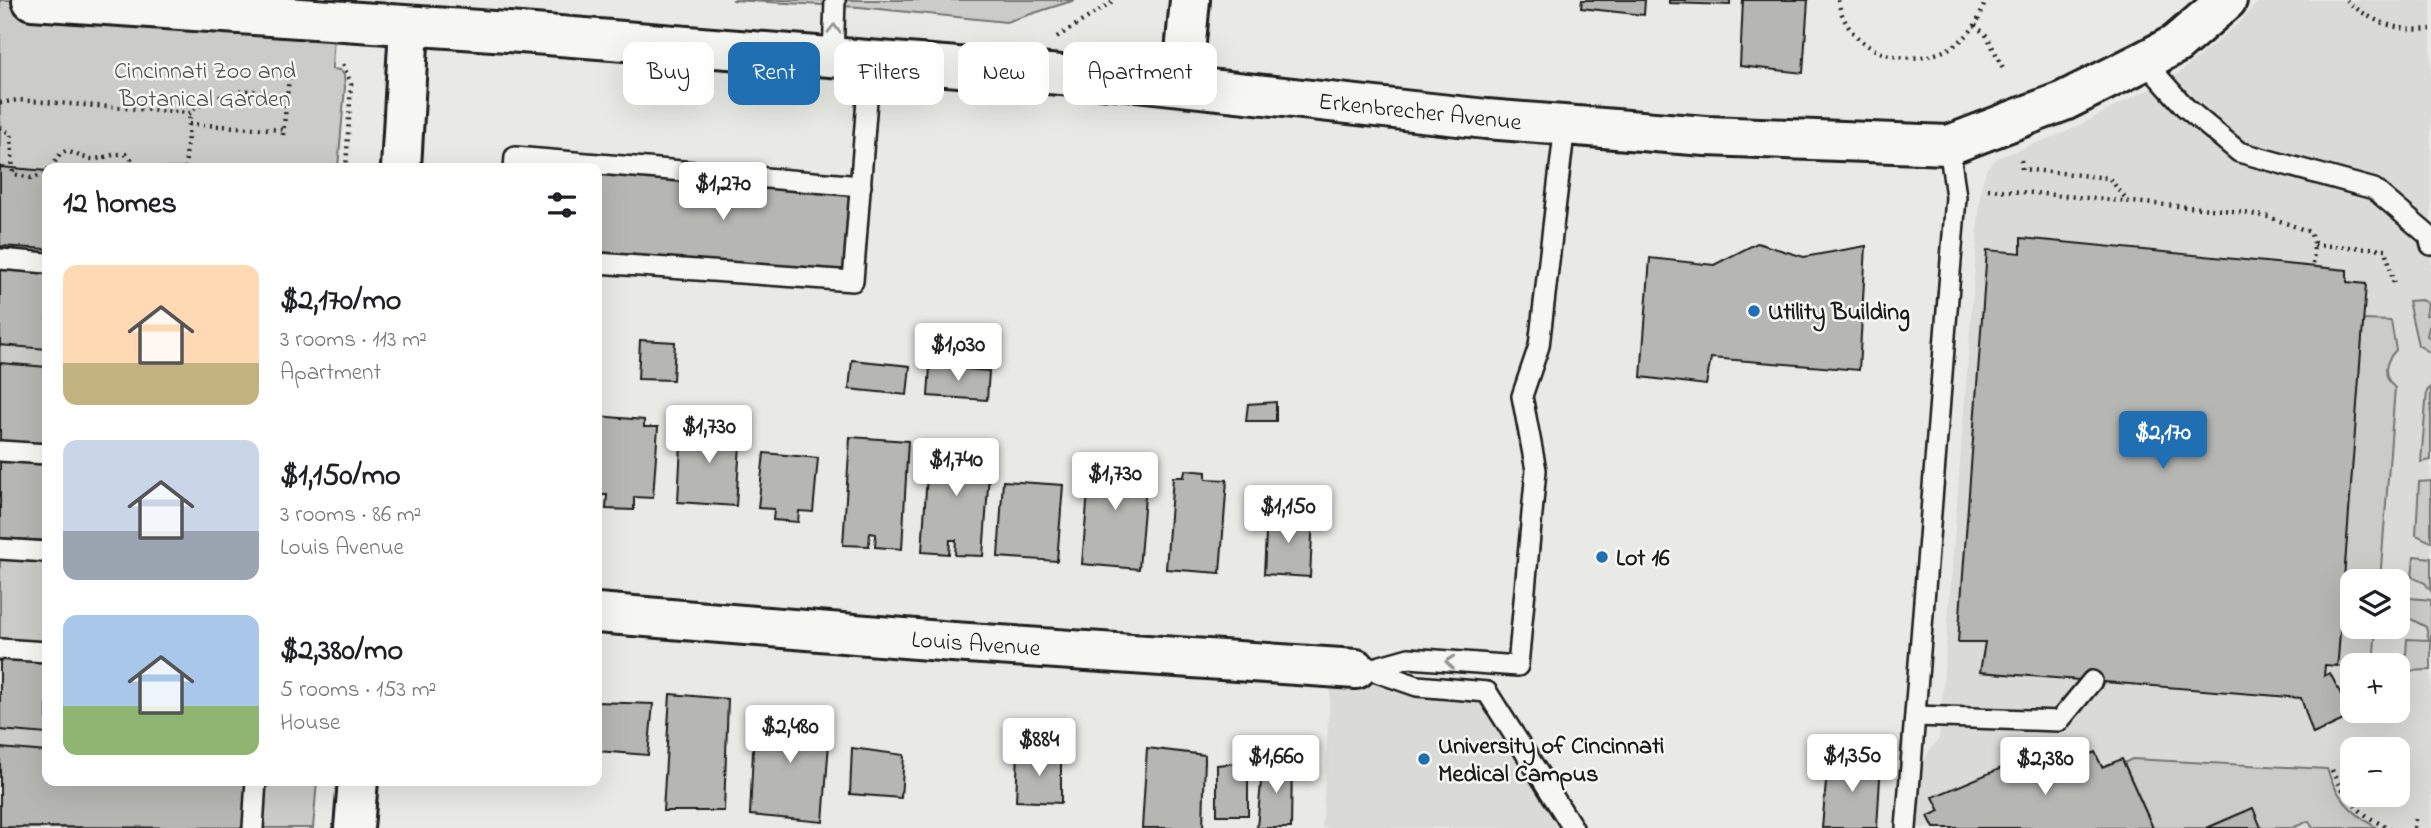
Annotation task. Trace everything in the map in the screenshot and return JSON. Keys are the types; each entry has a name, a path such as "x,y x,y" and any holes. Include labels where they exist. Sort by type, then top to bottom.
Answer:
{"street":[{"name":"Erkenbrecher Avenue","path":"32,0 136,5 834,58"},
{"path":"1186,42 1190,0"},
{"name":"Erkenbrecher Avenue","path":"1217,89 1486,119 1706,136 1948,145 2064,101 2144,61 2176,44 2227,0"},
{"path":"401,163 409,26"},
{"name":"Erkenbrecher Avenue","path":"944,66 1063,76"},
{"name":"Louis Avenue","path":"602,613 953,642 1363,669"},
{"path":"354,828 358,786"}],"lane":[{"path":"835,0 847,42"},
{"path":"2144,61 2185,107 2239,152 2374,189 2429,236 2431,245"},
{"path":"602,263 853,281 861,186 855,105"},
{"path":"1363,669 1409,658 1518,666 1536,470 1522,396 1539,346 1565,125"},
{"path":"1906,828 1956,197 1948,145"},
{"path":"514,163 515,157 587,163"},
{"path":"602,164 861,186"},
{"path":"0,259 42,263"},
{"path":"0,451 42,454"},
{"path":"0,549 42,552"},
{"path":"0,649 42,652"},
{"path":"1363,669 1417,685 1487,692 1573,828"},
{"path":"1916,716 2059,721 2092,681"},
{"path":"253,828 256,786"}],"path":[{"path":"1053,39 1116,0"},
{"path":"1838,0 1852,33 1871,48 1892,58 1916,60 1939,55 1959,43 1975,25 1985,0"},
{"path":"2346,0 2378,23 2415,30 2431,29"},
{"path":"1975,25 1987,36 2003,68"},
{"path":"189,124 284,132 291,60"},
{"path":"343,64 351,85 346,163"},
{"path":"185,163 190,113 197,104 247,90 257,91 286,103"},
{"path":"0,103 18,100 190,113"},
{"path":"0,127 11,134 13,173 31,178 42,175"},
{"path":"54,163 60,154 66,151 82,158 99,159 106,155 125,154 132,163"},
{"path":"2021,160 2022,169 2109,178 2127,200"},
{"path":"1988,189 2127,200 2269,217 2310,232 2314,245 2313,267"},
{"path":"2314,245 2386,248 2394,285"},
{"path":"2332,770 2350,801 2371,819 2390,828"},
{"path":"2414,828 2415,819"}],"shaded area":[{"path":"2260,0 2431,0 2431,828 1915,828 1921,769 1929,751 1939,739 1981,187 1987,168 1997,158 2066,132 2178,74 2241,21"},
{"name":"University of Cincinnati Medical Campus","path":"1331,679 1473,690 1572,828 1322,828"}],"green space":[{"name":"Cincinnati Zoo and Botanical Garden","path":"0,0 336,0 332,69 340,70 344,75 345,87 338,163 42,163 42,786 317,786 313,828 0,828"},
{"path":"732,0 1075,0 1006,22 859,7"},
{"path":"2421,300 2428,303 2426,315 2431,316 2427,336 2431,338 2431,353 2418,345 2408,301"},
{"path":"2363,320 2391,321 2396,350 2389,359 2386,374 2395,388 2381,569 2344,569"},
{"path":"2431,387 2431,460 2421,462 2427,391"},
{"path":"2431,481 2431,542 2416,535 2419,482"},
{"path":"2414,556 2431,558 2431,591 2425,583 2412,577"},
{"path":"2410,598 2431,600 2431,670 2410,671 2410,653 2406,653 2407,639 2429,640 2426,627 2410,619"},
{"path":"2340,626 2340,639 2375,639 2374,653 2340,653 2340,666 2337,666"},
{"path":"2132,759 2327,769 2340,795 2340,807 2349,807 2377,828 2313,828 2309,821 2292,828 2261,828 2252,808 2207,828 2153,828 2124,763"}],"building":[{"path":"1582,0 1645,0 1644,15 1581,8"},
{"path":"1669,0 1730,0 1730,5 1669,3"},
{"path":"1743,0 1808,0 1803,73 1740,66"},
{"path":"0,167 42,171 42,249 0,246"},
{"path":"602,173 851,192 845,271 602,252"},
{"path":"2021,238 2347,270 2347,282 2366,284 2345,569 2340,569 2338,659 2337,666 2325,665 2324,676 2330,673 2340,693 2340,722 2313,734 2301,698 1980,672 1985,642 1958,642 1987,250 2021,253"},
{"name":"Utility Building","path":"1757,243 1804,257 1866,246 1859,370 1711,358 1706,385 1641,377 1650,258 1714,265"},
{"path":"0,267 42,271 42,349 0,345"},
{"path":"640,340 675,342 673,380 638,379"},
{"path":"852,360 910,366 907,395 849,389"},
{"path":"0,363 42,367 42,445 0,441"},
{"path":"930,366 989,371 987,400 928,396"},
{"path":"1276,402 1276,421 1246,421 1248,404"},
{"path":"602,416 644,420 644,427 658,427 653,498 634,497 634,510 606,509 607,495 602,495"},
{"path":"682,425 741,429 736,506 678,502"},
{"path":"850,437 908,441 902,549 875,547 876,534 870,533 869,546 843,545"},
{"path":"929,442 991,446 983,556 955,555 956,540 950,540 949,554 922,552"},
{"path":"764,453 818,458 813,512 799,511 798,522 773,520 774,509 758,508"},
{"path":"1091,455 1148,460 1139,569 1082,564"},
{"path":"0,459 42,463 42,541 0,538"},
{"path":"1185,470 1206,472 1206,479 1227,480 1220,573 1166,569 1173,477 1184,477"},
{"path":"1003,481 1063,485 1057,561 998,557"},
{"path":"1267,513 1313,516 1310,577 1264,574"},
{"path":"0,652 42,656 42,734 0,730"},
{"path":"670,694 728,699 724,811 663,811"},
{"path":"602,702 653,704 648,755 602,751"},
{"path":"755,709 831,716 823,822 750,815"},
{"path":"0,748 42,752 42,786 256,786 253,828 0,827"},
{"path":"852,748 904,755 901,798 850,794"},
{"path":"1147,748 1205,755 1203,828 1142,828"},
{"path":"2049,748 2057,770 2095,752 2102,767 2122,759 2153,828 1934,828 1928,816 1940,811 1933,797"},
{"path":"1018,752 1061,755 1061,803 1016,801"},
{"path":"1263,759 1292,762 1291,828 1257,828"},
{"path":"1828,759 1881,762 1877,828 1822,828"},
{"path":"1248,762 1248,815 1217,815 1217,765"},
{"path":"2253,808 2261,828 2207,828"}],"place":[{"name":"Utility Building","path":"1754,311"},
{"name":"Lot 16","path":"1602,557"},
{"name":"University of Cincinnati Medical Campus","path":"1424,759"}]}
